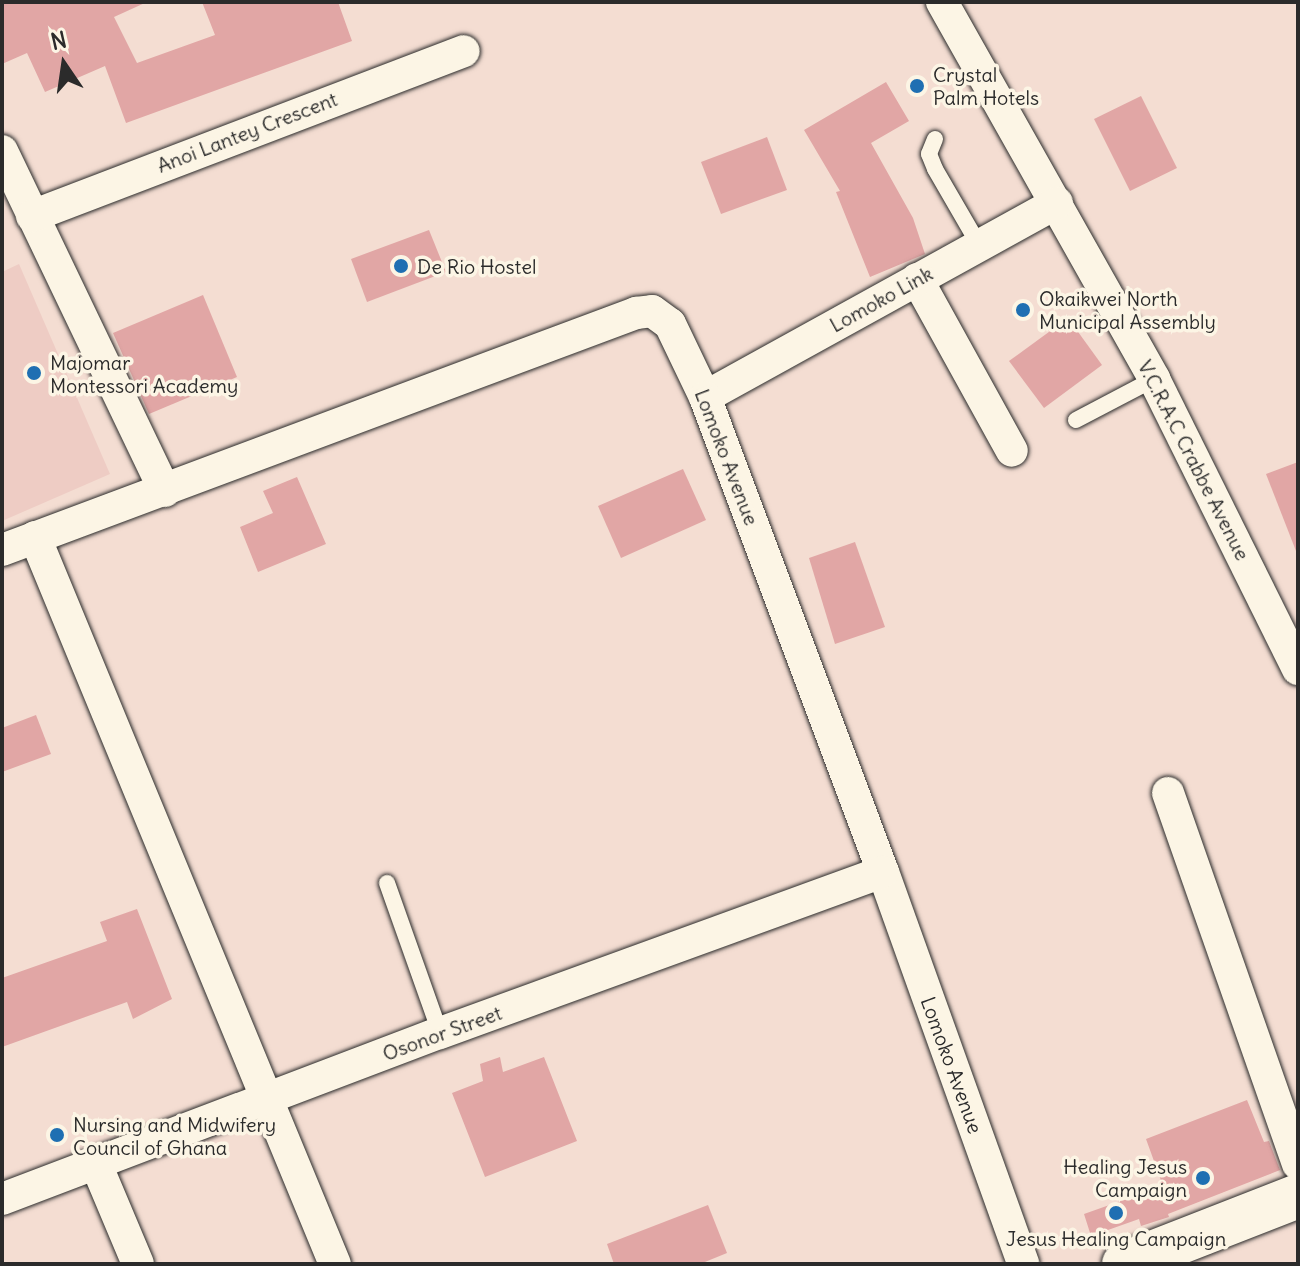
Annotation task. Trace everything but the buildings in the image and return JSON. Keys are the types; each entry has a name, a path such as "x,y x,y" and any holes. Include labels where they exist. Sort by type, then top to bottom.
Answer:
{"street":[{"name":"V.C.R.A.C Crabbe Avenue","path":"942,2 1154,379 1298,669"},
{"name":"Anoi Lantey Crescent","path":"32,216 463,51"},
{"path":"2,151 165,491"},
{"name":"Lomoko Link","path":"705,397 1057,203"},
{"path":"917,279 1012,451"},
{"name":"Lomoko Avenue","path":"2,550 636,313 652,311 670,324 705,397 883,872 1023,1264"},
{"path":"35,537 335,1264"},
{"path":"1168,793 1298,1164"},
{"name":"Osonor Street","path":"2,1199 440,1033 883,872"},
{"path":"96,1164 138,1264"},
{"path":"1124,1264 1298,1196"}],"lane":[{"path":"935,139 929,154 935,169 979,245"},
{"path":"1076,420 1154,379"},
{"path":"387,883 440,1033"}],"shaded area":[{"name":"Majomar Montessori Academy","path":"19,264 110,474 2,521 2,272"}],"place":[{"name":"Crystal Palm Hotels","path":"917,86"},
{"name":"De Rio Hostel","path":"401,266"},
{"name":"Okaikwei North Municipal Assembly","path":"1023,310"},
{"name":"Majomar Montessori Academy","path":"34,373"},
{"name":"Nursing and Midwifery Council of Ghana","path":"57,1135"},
{"name":"Healing Jesus Campaign","path":"1203,1178"},
{"name":"Jesus Healing Campaign","path":"1116,1213"}]}
